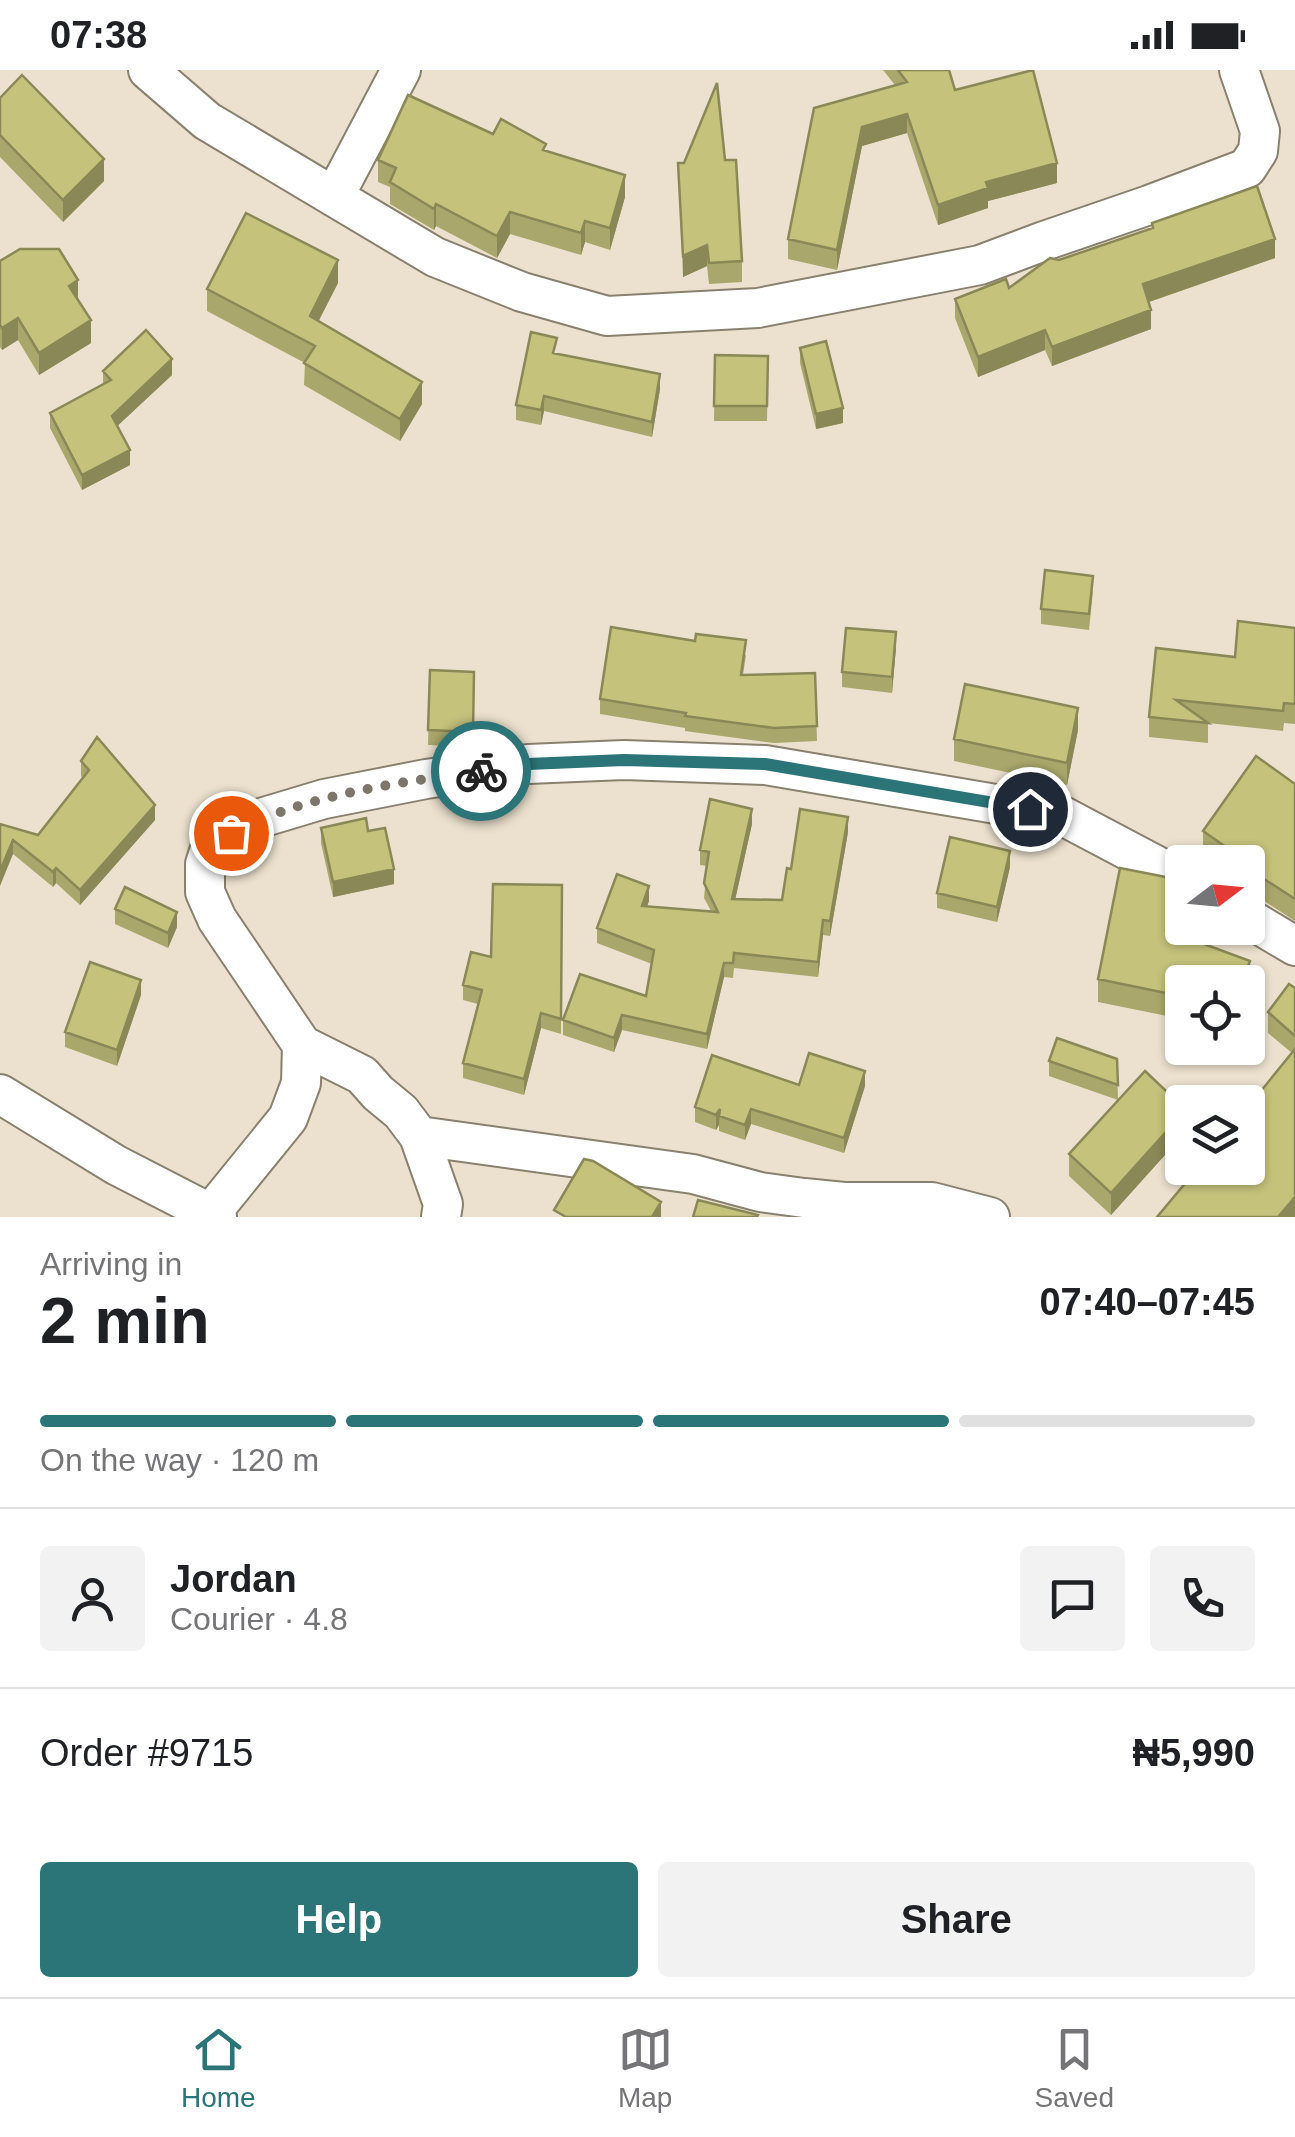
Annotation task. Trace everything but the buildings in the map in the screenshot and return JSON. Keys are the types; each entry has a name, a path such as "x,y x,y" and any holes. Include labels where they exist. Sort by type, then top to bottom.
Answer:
{"street":[{"path":"148,70 207,121 435,257 522,292 607,316 758,308 980,265 1150,206 1247,168 1258,151 1260,132 1238,70"},
{"path":"334,197 401,70"},
{"path":"441,1217 443,1204 420,1136 362,1075 302,1044 217,918 205,892 205,864 210,849 264,816 426,778 547,763 624,760 765,764 1061,815 1165,869"},
{"path":"1265,928 1295,946"},
{"path":"0,1094 116,1165 214,1215 288,1118 302,1084 302,1044"},
{"path":"420,1136 693,1174 760,1192 844,1202 932,1202 990,1217"}],"way so far":[{"path":"231,833 264,816 324,799 481,771"}],"route":[{"path":"481,771 528,764 624,760 765,764 1030,809"}]}
